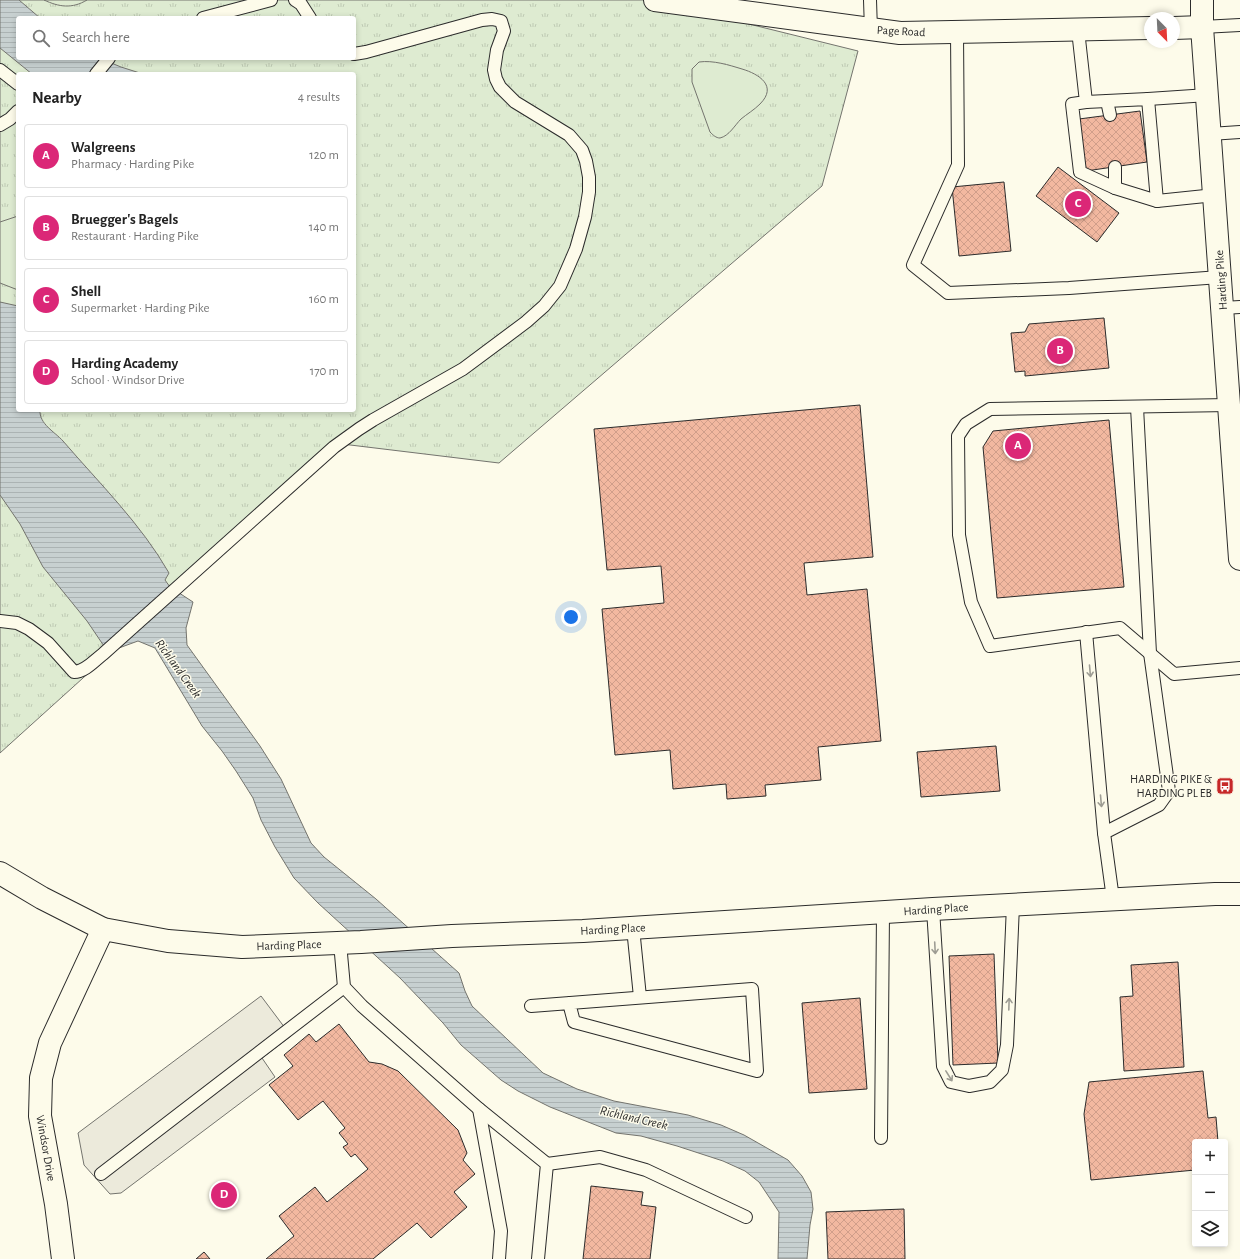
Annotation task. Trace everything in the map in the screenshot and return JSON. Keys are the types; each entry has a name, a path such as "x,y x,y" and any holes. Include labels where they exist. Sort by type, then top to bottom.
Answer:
{"main road":[{"name":"Page Road","path":"655,0 900,33 1144,28"},
{"name":"Harding Pike","path":"1202,0 1202,27 1220,277 1231,308 1230,405 1240,559"},
{"path":"1180,28 1202,27"},
{"name":"Harding Place","path":"0,873 42,898 103,929 168,941 242,947 633,928 934,909 1113,899 1240,894"},
{"name":"Windsor Drive","path":"63,1259 56,1204 40,1116 41,1078 50,1043 103,929"}],"lane":[{"path":"211,16 271,0"},
{"path":"295,0 301,4 309,16"},
{"path":"870,0 871,30"},
{"path":"0,621 17,623 29,629 48,643 74,672 78,672 85,668 103,654 334,448 373,420 463,369 526,322 544,306 560,286 576,249 586,210 589,192 589,177 586,161 582,150 569,135 515,102 500,87 494,70 497,50 504,31 501,21 492,19 482,20 356,54"},
{"path":"1202,27 1240,25"},
{"path":"1078,30 1086,102"},
{"path":"957,32 958,165 913,265 948,293 1069,288 1220,277"},
{"path":"98,72 107,60"},
{"path":"0,70 16,82"},
{"path":"1208,95 1072,104 1080,172 1115,188 1157,201 1215,196"},
{"path":"1148,99 1157,201"},
{"path":"1107,101 1110,115"},
{"path":"0,125 16,113"},
{"path":"1210,134 1240,132"},
{"path":"1115,167 1115,188"},
{"path":"1230,405 990,409 966,424 958,436 959,535 971,602 990,646 1120,628 1174,674 1240,668"},
{"path":"1104,833 1160,805 1169,791 1150,653 1137,407"},
{"path":"1086,632 1104,833 1113,899"},
{"path":"934,909 942,1066 951,1082 969,1086 990,1082 1002,1070 1007,1045 1013,905"},
{"path":"881,1138 883,913"},
{"path":"633,928 640,997"},
{"path":"340,943 344,987 362,1006 478,1109 547,1164 600,1157 646,1170 746,1217"},
{"path":"101,1174 344,987"},
{"path":"531,1006 640,997 752,989 757,1071 574,1022 569,1003"},
{"path":"478,1109 501,1231 499,1259"},
{"path":"538,1259 547,1164"}],"green space":[{"path":"0,0 652,0 858,51 822,186 499,463 342,444 0,753"},
{"path":"44,0 87,0 76,5 66,6"},
{"path":"699,62 721,63 748,71 755,74 767,86 765,98 760,104 741,119 729,133 720,138 716,137 710,132 692,82 692,69"},
{"path":"16,217 16,289 0,283 0,222"}],"shaded area":[{"path":"261,996 291,1036 262,1058 275,1077 121,1193 110,1194 84,1165 78,1133"}],"water":[{"path":"0,0 19,0 38,16 16,16 16,60 104,60 137,72 30,72 0,48"},
{"name":"Richland Creek","path":"0,302 16,306 16,412 40,412 45,424 63,441 146,538 169,573 165,580 170,587 193,602 186,628 187,645 260,746 281,779 311,843 324,857 376,899 459,973 472,1006 543,1073 577,1089 614,1101 688,1115 721,1125 744,1135 788,1160 802,1176 811,1192 813,1209 807,1259 778,1259 779,1212 759,1182 745,1171 723,1161 677,1146 641,1136 616,1133 550,1107 518,1091 501,1080 461,1045 443,1023 400,978 318,903 294,878 261,820 253,798 222,751 202,726 155,648 138,641 108,652 87,621 43,567 20,524 0,495"}],"building":[{"path":"1140,111 1147,162 1086,171 1079,119"},
{"path":"1058,167 1119,213 1097,242 1036,196"},
{"path":"1004,182 1011,251 959,256 952,187"},
{"path":"1104,318 1109,368 1025,376 1025,371 1015,372 1011,333 1025,332 1029,324"},
{"path":"860,405 873,557 804,563 807,595 867,589 881,741 818,747 821,780 765,785 766,796 727,799 726,784 673,789 670,750 615,755 602,609 664,603 661,566 607,570 594,429"},
{"path":"1109,420 1124,587 997,598 983,447 993,431"},
{"path":"996,746 1000,791 921,797 917,752"},
{"path":"994,954 998,1063 953,1065 949,956"},
{"path":"1178,962 1184,1067 1124,1071 1120,997 1133,996 1131,965"},
{"path":"860,998 867,1089 809,1093 802,1003"},
{"path":"339,1024 369,1062 382,1064 398,1071 458,1130 467,1153 463,1160 475,1174 454,1192 467,1207 431,1238 417,1223 373,1259 266,1259 294,1236 279,1216 315,1187 327,1202 368,1169 355,1154 351,1157 343,1147 348,1144 339,1133 345,1128 323,1101 298,1120 269,1085 293,1066 284,1055 309,1034 316,1042"},
{"path":"1203,1071 1208,1118 1216,1117 1218,1139 1192,1139 1192,1170 1091,1180 1084,1114 1089,1082"},
{"path":"591,1186 643,1192 641,1205 656,1207 650,1259 583,1259"},
{"path":"904,1209 905,1259 828,1259 826,1212"},
{"path":"204,1252 210,1259 196,1259"}],"place":[{"name":"Shell","path":"1078,204"},
{"name":"Bruegger's Bagels","path":"1060,351"},
{"name":"Walgreens","path":"1018,446"},
{"name":"HARDING PIKE & HARDING PL EB","path":"1225,786"},
{"name":"Harding Academy","path":"224,1195"}]}
